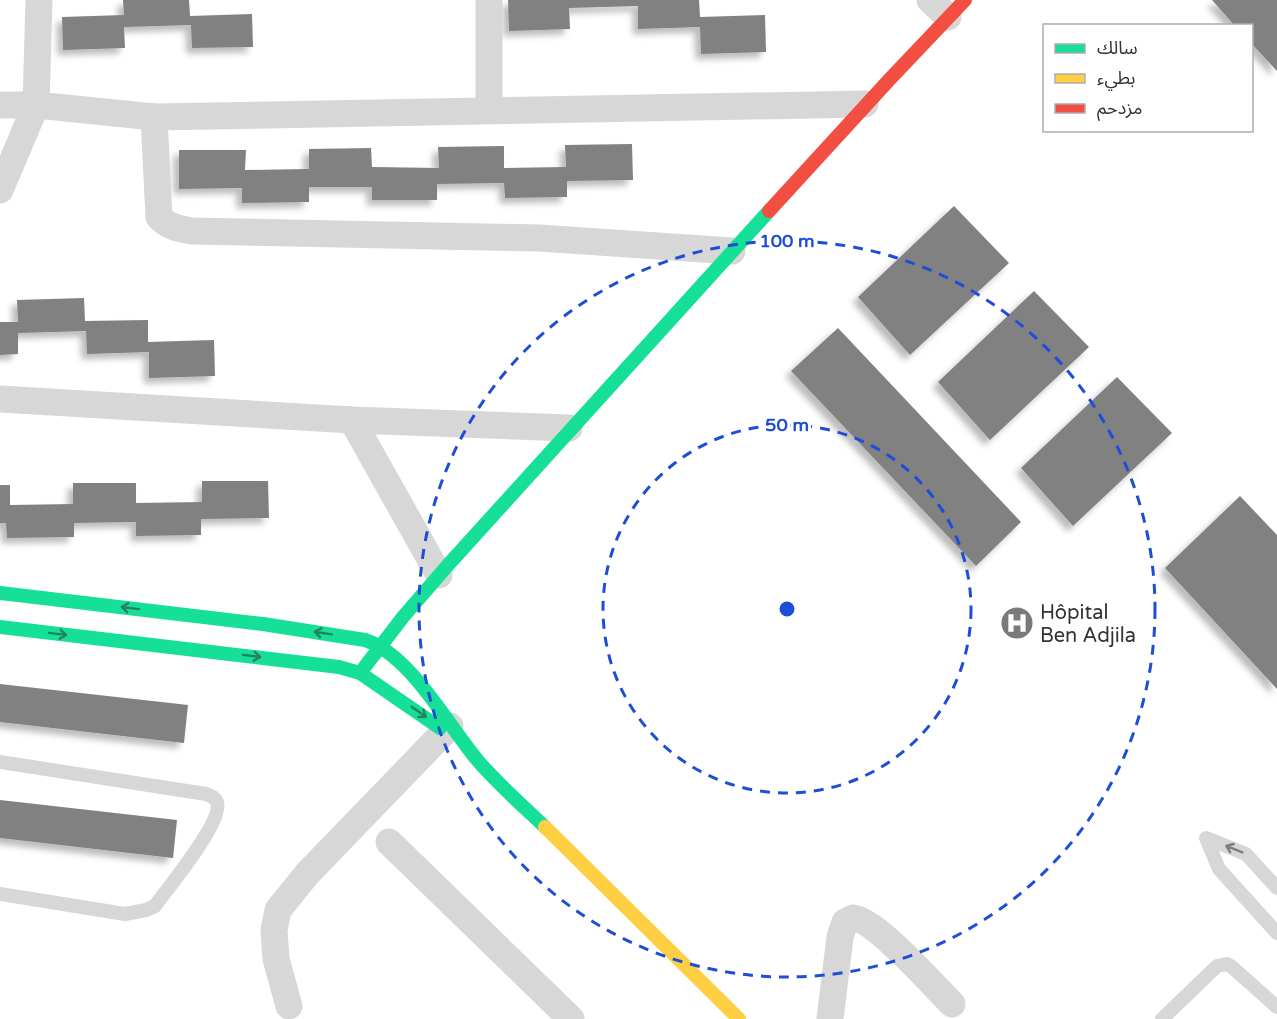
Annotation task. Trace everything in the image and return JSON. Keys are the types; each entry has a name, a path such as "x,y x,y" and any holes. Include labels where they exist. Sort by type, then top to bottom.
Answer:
{"street":[{"path":"0,190 36,105 39,0"},
{"path":"489,0 489,110"},
{"path":"360,674 380,645 439,575 569,428 865,104 948,6"},
{"path":"0,105 36,105 154,117 865,104"},
{"path":"154,117 159,217 164,223 174,227 192,231 539,238 732,251"},
{"path":"0,399 352,420 569,428"},
{"path":"352,420 439,575"},
{"path":"0,593 274,626 365,640 380,645 407,669 453,734 733,1017"},
{"path":"0,627 323,664 360,674 453,734"},
{"path":"290,1006 276,960 274,930 278,910 307,874 453,734"},
{"path":"389,842 571,1019"},
{"path":"830,1019 840,937 845,922 853,918 864,920 881,934 952,1004"}],"lane":[{"path":"0,762 206,794 218,803 218,810 212,828 155,906 146,910 125,915 0,894"},
{"path":"1277,888 1246,854 1206,838 1219,869 1277,933"},
{"path":"1162,1019 1221,964 1232,967 1277,1007"}],"building":[{"path":"123,0 189,0 190,16 252,14 253,47 192,48 191,25 124,27 125,48 63,50 62,17 124,15"},
{"path":"508,0 699,0 700,17 765,15 766,52 701,54 700,27 638,29 638,6 569,8 570,29 509,31"},
{"path":"1212,0 1277,0 1277,71 1253,45 1253,24 1233,24"},
{"path":"632,144 633,180 567,181 567,197 505,198 504,183 437,184 437,200 372,200 372,187 309,187 309,202 242,203 242,188 179,189 179,150 246,150 245,170 309,169 309,149 371,148 372,167 439,168 438,147 504,146 504,168 566,167 565,145"},
{"path":"954,206 1009,263 910,355 858,297"},
{"path":"1034,291 1089,347 990,440 938,382"},
{"path":"84,298 85,321 148,320 148,342 214,340 215,376 149,378 149,352 87,354 86,331 18,333 18,354 0,355 0,322 18,322 17,300"},
{"path":"838,328 1021,522 976,566 791,371"},
{"path":"1117,377 1172,433 1073,526 1021,468"},
{"path":"202,481 268,481 269,518 201,519 201,535 136,536 136,522 74,523 74,537 7,538 6,523 0,523 0,485 10,485 10,505 73,504 73,483 136,483 136,503 202,502"},
{"path":"1240,496 1277,535 1277,689 1165,568"},
{"path":"0,684 188,705 184,743 0,722"},
{"path":"0,800 177,820 173,858 0,838"}],"traffic: fast":[{"path":"360,673 403,617 448,565 769,211"},
{"path":"0,593 263,624 365,640 382,648 398,660 428,693 479,762 545,827"},
{"path":"0,627 339,667 360,673 440,728"}],"traffic: slow":[{"path":"545,827 739,1019"}],"traffic: jam":[{"path":"769,211 965,0"}],"place":[{"name":"Hôpital Ben Adjila","path":"1017,623"}]}
